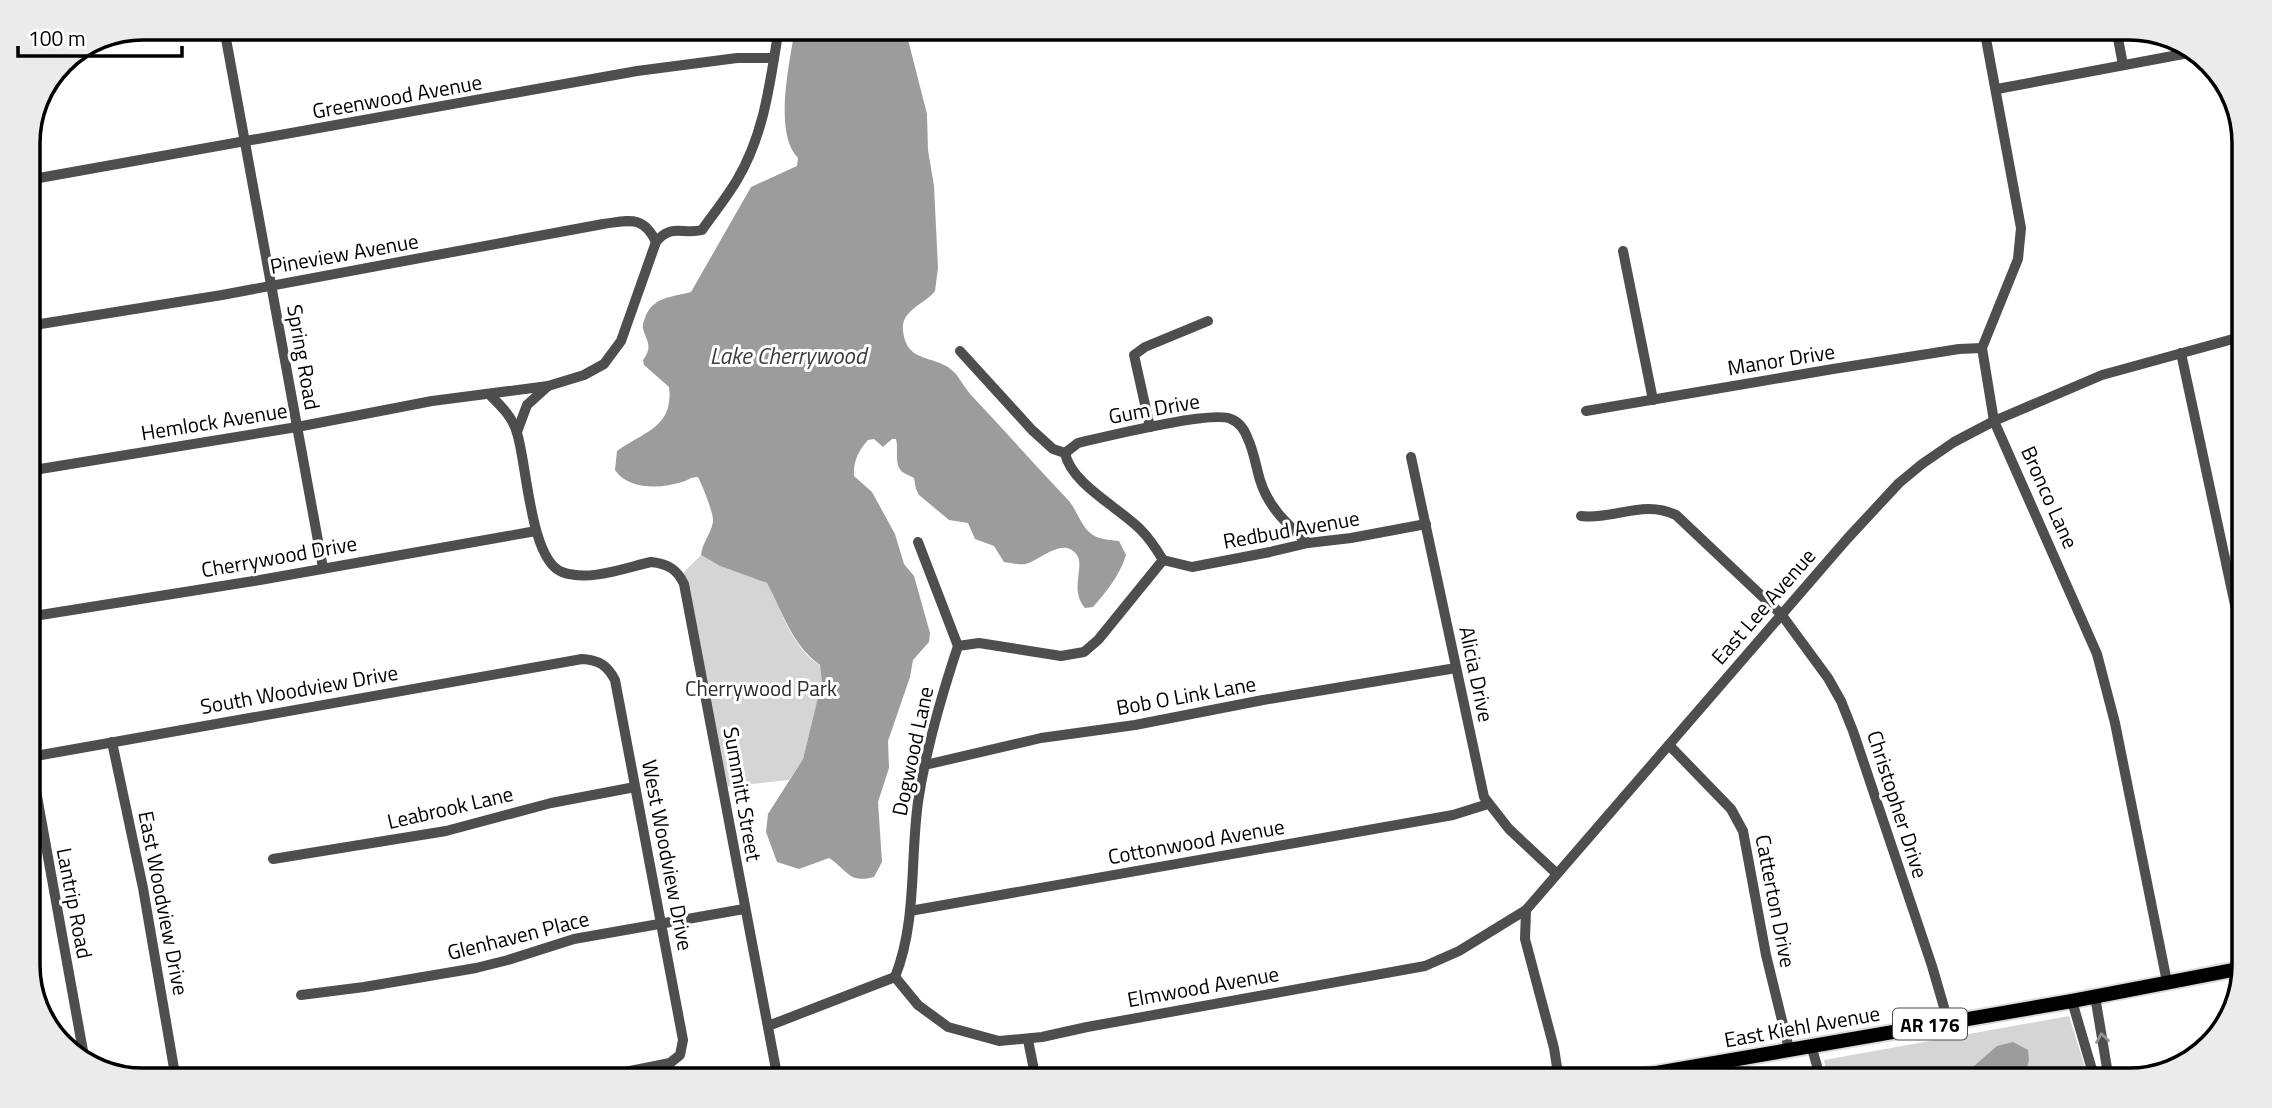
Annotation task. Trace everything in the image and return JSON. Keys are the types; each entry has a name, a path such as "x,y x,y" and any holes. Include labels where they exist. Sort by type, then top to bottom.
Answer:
{"main road":[{"name":"East Kiehl Avenue","path":"1715,1068 1789,1049 2072,1001 2231,970"}],"street":[{"name":"Spring Road","path":"226,40 323,568"},
{"path":"656,242 663,233 702,230 736,182 757,137 765,111 777,40"},
{"path":"1982,348 2014,272 2021,246 2020,216 1987,40"},
{"path":"2118,40 2123,65"},
{"path":"1997,89 2180,55"},
{"name":"Greenwood Avenue","path":"40,178 626,73 737,58 774,58"},
{"name":"Pineview Avenue","path":"40,324 603,224 640,222 647,226 656,242"},
{"name":"Hemlock Avenue","path":"40,469 297,427 432,401 548,386 599,368 621,341 656,242"},
{"path":"1623,251 1653,400"},
{"path":"1150,427 1134,355 1145,347 1208,321"},
{"name":"East Lee Avenue","path":"1526,909 1781,614 1899,483 1954,442 1994,421 2102,374 2232,339"},
{"name":"Manor Drive","path":"1586,411 1959,349 1982,348"},
{"name":"Bronco Lane","path":"1982,348 1994,421 2098,654 2115,723 2167,982"},
{"path":"918,542 958,646 979,643 1061,656 1084,652 1098,640 1163,561 1140,529 1087,485 1069,465 1065,453 1053,449 1032,430 960,351"},
{"path":"2181,353 2232,591"},
{"path":"517,432 527,405 548,386"},
{"path":"489,394 502,407 517,432 536,531"},
{"name":"Gum Drive","path":"1065,453 1079,443 1150,427 1214,417 1231,419 1241,426 1249,440 1260,482 1274,510 1308,543"},
{"name":"Alicia Drive","path":"1412,457 1480,785 1488,804 1509,829 1556,873"},
{"name":"Christopher Drive","path":"1581,516 1597,518 1640,508 1657,509 1676,515 1781,614 1828,678 1849,721 1948,1021"},
{"name":"Redbud Avenue","path":"1163,561 1192,567 1308,543 1426,524"},
{"name":"Cherrywood Drive","path":"40,616 536,531"},
{"name":"Summitt Street","path":"536,531 543,554 555,568 563,572 588,575 652,562 674,569 684,584 776,1068"},
{"name":"Dogwood Lane","path":"895,977 906,944 918,803 925,765 958,646"},
{"name":"South Woodview Drive","path":"40,752 574,660"},
{"name":"West Woodview Drive","path":"574,660 601,662 615,680 683,1040 682,1050 675,1060 646,1068"},
{"name":"Bob O Link Lane","path":"925,765 1041,738 1135,725 1263,700 1456,668"},
{"name":"East Woodview Drive","path":"112,742 143,888 175,1068"},
{"name":"Catterton Drive","path":"1669,745 1731,809 1743,831 1766,955 1789,1049"},
{"name":"Leabrook Lane","path":"273,859 446,831 551,803 635,787"},
{"name":"Cottonwood Avenue","path":"910,911 1442,817 1488,804"},
{"name":"Lantrip Road","path":"40,814 82,1047"},
{"name":"Glenhaven Place","path":"301,995 476,968 555,944 744,909"},
{"path":"1526,909 1525,939 1557,1068"},
{"name":"Elmwood Avenue","path":"895,977 918,1005 948,1027 999,1041 1028,1040 1187,1008 1425,966 1459,951 1526,909"},
{"path":"768,1026 895,977"},
{"path":"2095,996 2107,1068"},
{"path":"2072,1001 2092,1068"},
{"path":"1028,1040 1034,1068"},
{"path":"1811,1045 1818,1068"}],"green space":[{"name":"Cherrywood Park","path":"701,555 720,566 767,583 795,639 821,668 822,682 803,759 789,780 723,787 680,576"},
{"path":"2069,1016 2085,1068 1826,1068 1824,1060"}],"water":[{"name":"Lake Cherrywood","path":"793,40 908,40 927,114 938,268 935,291 910,312 903,323 905,341 916,354 941,363 956,374 971,395 1069,501 1089,532 1099,538 1119,541 1126,555 1108,589 1093,607 1085,608 1078,594 1079,560 1072,550 1059,548 1026,564 1004,562 994,546 975,539 968,523 949,520 919,495 914,478 899,467 896,439 883,447 874,439 868,440 859,452 854,476 872,492 895,534 904,564 914,576 930,633 929,642 913,660 910,677 888,741 889,768 878,802 882,862 874,877 865,879 849,875 829,858 799,869 777,862 766,832 768,814 803,759 822,681 820,665 795,638 767,583 720,566 701,555 713,518 698,477 655,487 628,481 615,470 617,451 655,427 667,411 669,387 644,365 643,360 648,347 643,326 648,311 664,299 691,292 751,187 797,166 798,158 790,147 786,132 787,77"},
{"path":"2013,1042 2028,1050 2027,1068 1972,1068 1997,1046"}]}
